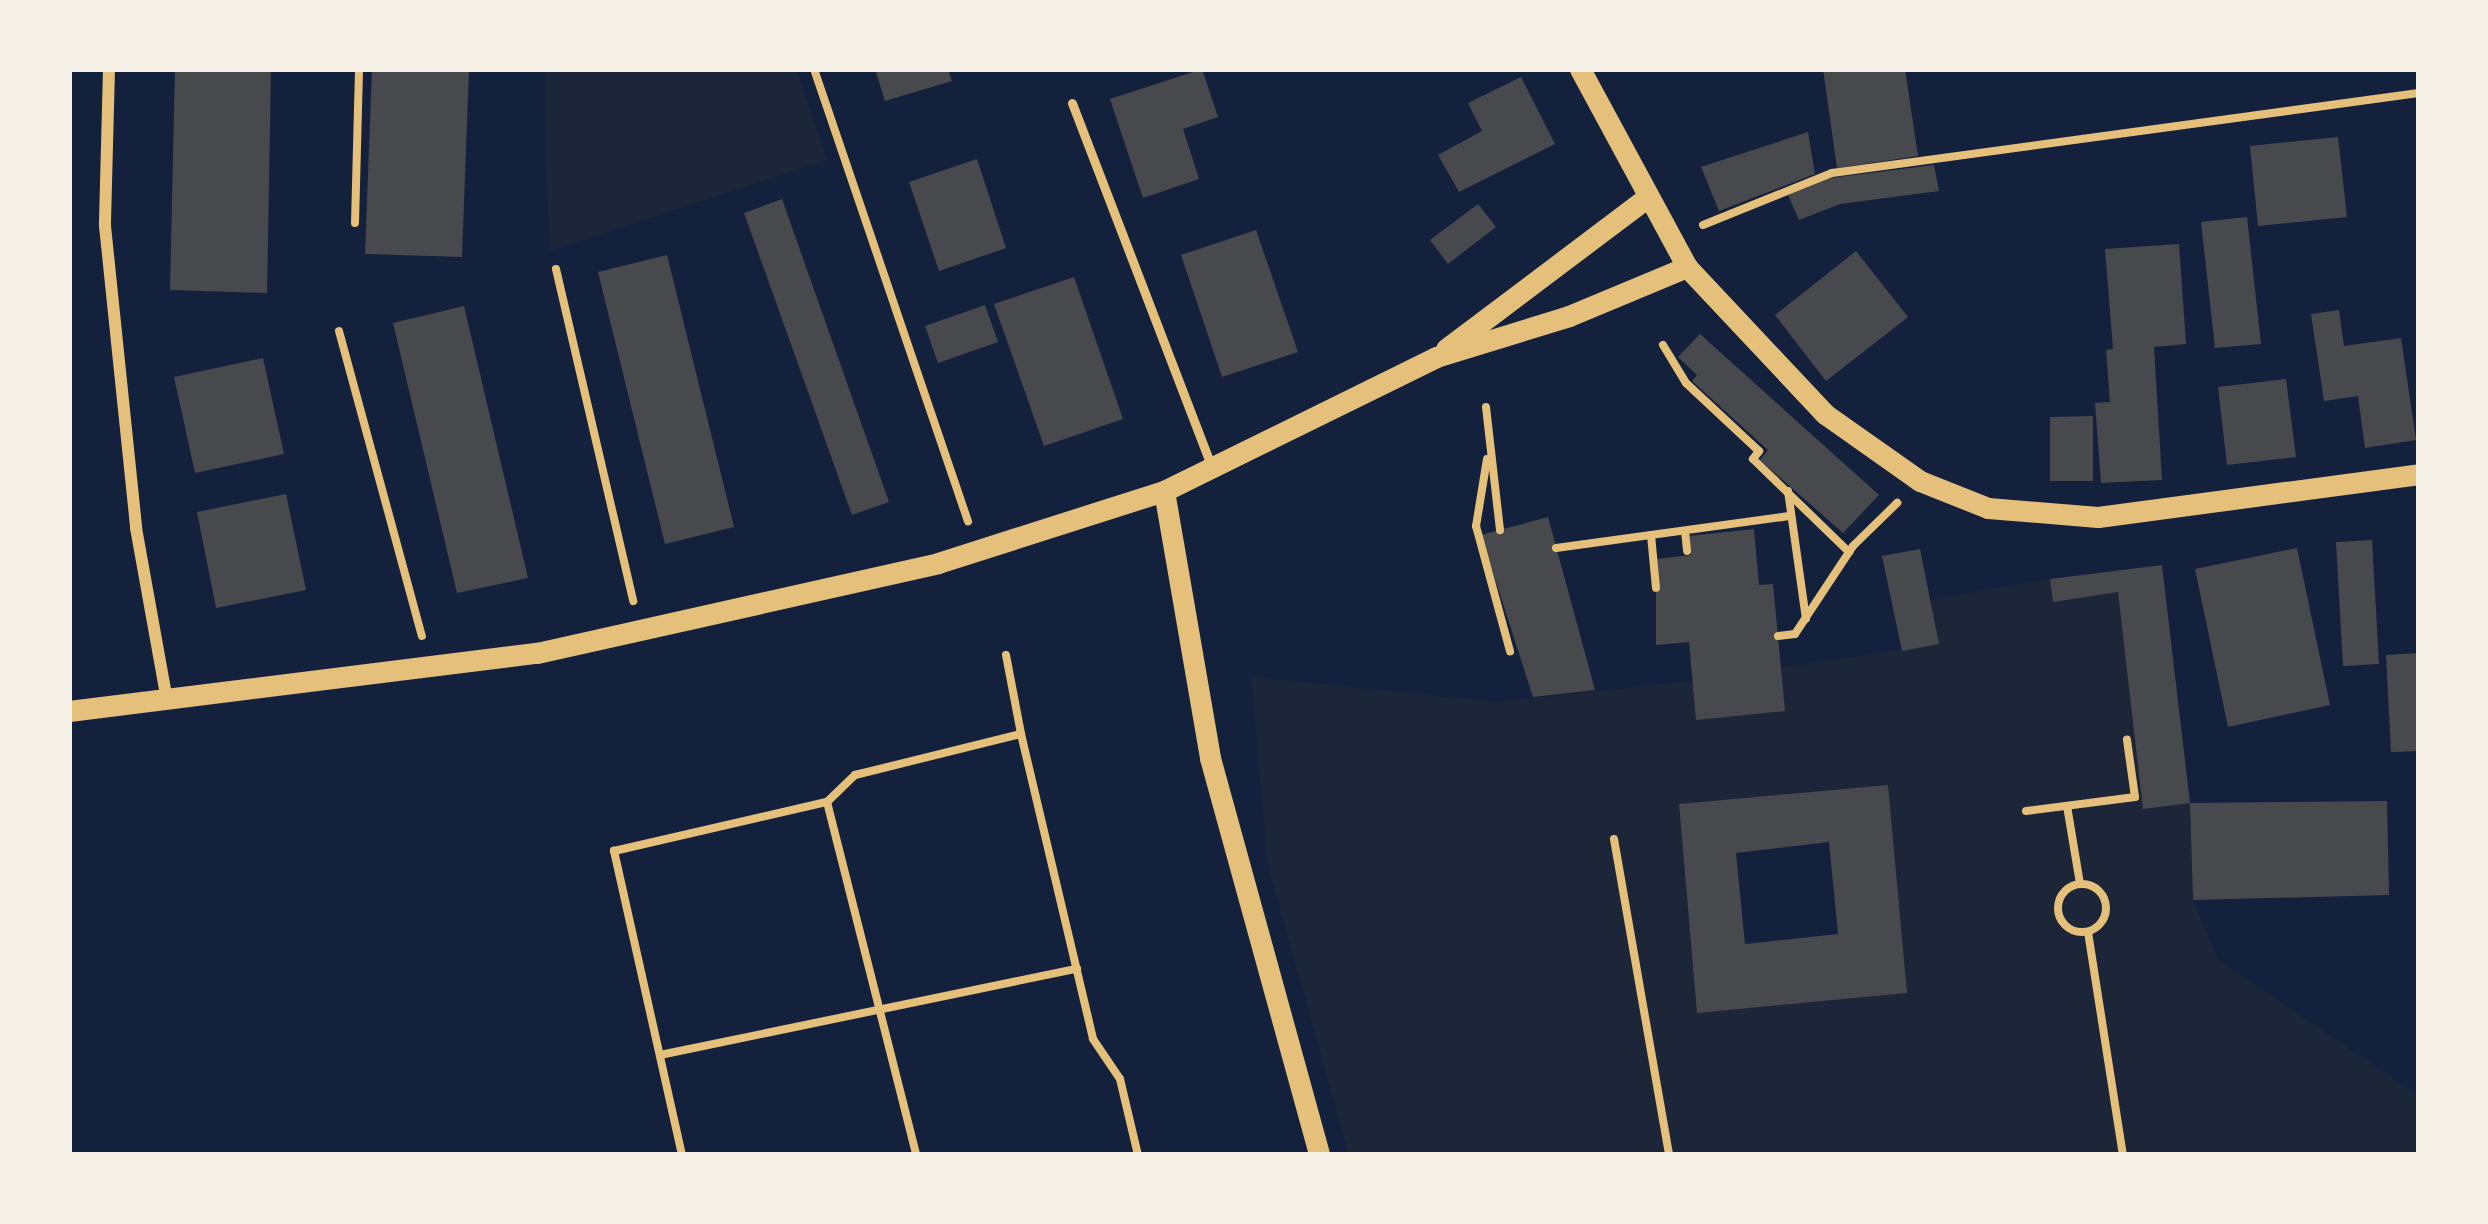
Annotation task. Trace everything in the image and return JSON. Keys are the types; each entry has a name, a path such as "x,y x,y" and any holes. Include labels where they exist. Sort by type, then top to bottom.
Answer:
{"street":[{"path":"109,69 105,226 136,527 168,702"},
{"path":"1580,69 1644,200 1687,267 1825,414 1920,481 1988,508 2098,518 2419,474"},
{"path":"1436,357 1644,200"},
{"path":"69,712 431,670 641,634 978,551 1164,491 1436,357 1569,316 1687,267"},
{"path":"1164,491 1210,758 1319,1155"}],"lane":[{"path":"1072,103 1213,469"}],"path":[{"path":"356,223 359,69"},
{"path":"814,69 978,551"},
{"path":"1668,240 1832,173 2419,93"},
{"path":"556,269 641,634"},
{"path":"339,331 431,670"},
{"path":"1663,344 1687,383 1849,552"},
{"path":"1486,407 1487,459 1500,530"},
{"path":"1487,459 1476,526 1510,651"},
{"path":"1778,636 1796,634 1849,552 1920,481"},
{"path":"1787,490 1806,620"},
{"path":"1556,548 1792,516"},
{"path":"1685,531 1688,551"},
{"path":"1651,535 1656,588"},
{"path":"1006,655 1093,1039 1120,1079 1138,1155"},
{"path":"682,1155 614,851 826,802 855,775 1021,734"},
{"path":"2026,811 2135,797 2127,740"},
{"path":"826,802 916,1155"},
{"path":"2067,806 2080,884"},
{"path":"1614,839 1670,1155"},
{"path":"2080,884 2060,896 2058,912 2065,926 2088,932"},
{"path":"2080,884 2101,893 2107,908 2088,932 2123,1155"},
{"path":"660,1055 1077,969"}],"shaded area":[{"path":"545,69 796,69 827,160 549,251"},
{"path":"2050,579 2053,601 2118,592 2190,803 2193,900 2218,960 2419,1096 2419,1155 1349,1155 1268,866 1251,677 1496,702 1693,681 1938,644 1930,600","holes":["1887,785 1907,993 1697,1012 1679,804"]}],"building":[{"path":"175,69 271,69 267,293 170,290"},
{"path":"372,69 469,69 462,257 365,254"},
{"path":"875,69 948,69 952,81 885,101"},
{"path":"1202,69 1218,117 1183,129 1199,179 1143,198 1110,99"},
{"path":"1823,69 1905,69 1918,156 1837,168"},
{"path":"1521,77 1555,144 1459,192 1438,155 1482,131 1468,103"},
{"path":"1808,132 1815,174 1719,211 1701,167"},
{"path":"2338,137 2347,217 2258,226 2250,146"},
{"path":"977,159 1006,248 939,271 909,182"},
{"path":"1934,165 1939,191 1840,204 1799,220 1788,195 1831,178"},
{"path":"782,199 889,502 852,515 744,213"},
{"path":"1478,204 1496,227 1448,264 1430,240"},
{"path":"2247,217 2261,344 2215,348 2201,222"},
{"path":"1256,230 1298,352 1222,377 1181,255"},
{"path":"2179,244 2186,344 2154,347 2162,480 2101,483 2095,403 2110,402 2106,350 2113,349 2105,249"},
{"path":"1856,251 1908,317 1826,381 1775,315"},
{"path":"667,255 734,527 665,544 598,272"},
{"path":"1074,277 1123,419 1044,446 994,304"},
{"path":"985,305 998,342 938,363 925,326"},
{"path":"464,306 528,578 457,593 393,323"},
{"path":"2339,310 2344,346 2401,338 2416,440 2365,448 2358,396 2324,401 2311,314"},
{"path":"1700,334 1879,495 1843,533 1760,460 1768,450 1692,381 1697,375 1678,357"},
{"path":"263,358 284,454 195,473 174,377"},
{"path":"2286,379 2296,457 2227,465 2218,387"},
{"path":"2093,416 2093,481 2050,481 2050,417"},
{"path":"286,494 306,590 216,608 197,512"},
{"path":"1548,517 1595,690 1533,697 1481,535"},
{"path":"1754,529 1759,585 1773,584 1785,711 1696,720 1689,642 1656,645 1656,559 1691,555 1689,536"},
{"path":"2372,540 2379,664 2343,666 2336,542"},
{"path":"2297,548 2330,705 2228,727 2195,569"},
{"path":"1920,549 1939,644 1902,651 1882,556"},
{"path":"2162,565 2190,803 2143,809 2118,592 2053,602 2050,579"},
{"path":"2419,653 2419,751 2391,752 2386,655"},
{"path":"1888,785 1907,993 1697,1013 1679,804","holes":["1829,842 1838,934 1745,944 1736,853"]},
{"path":"2387,801 2389,895 2193,900 2190,803"}]}
